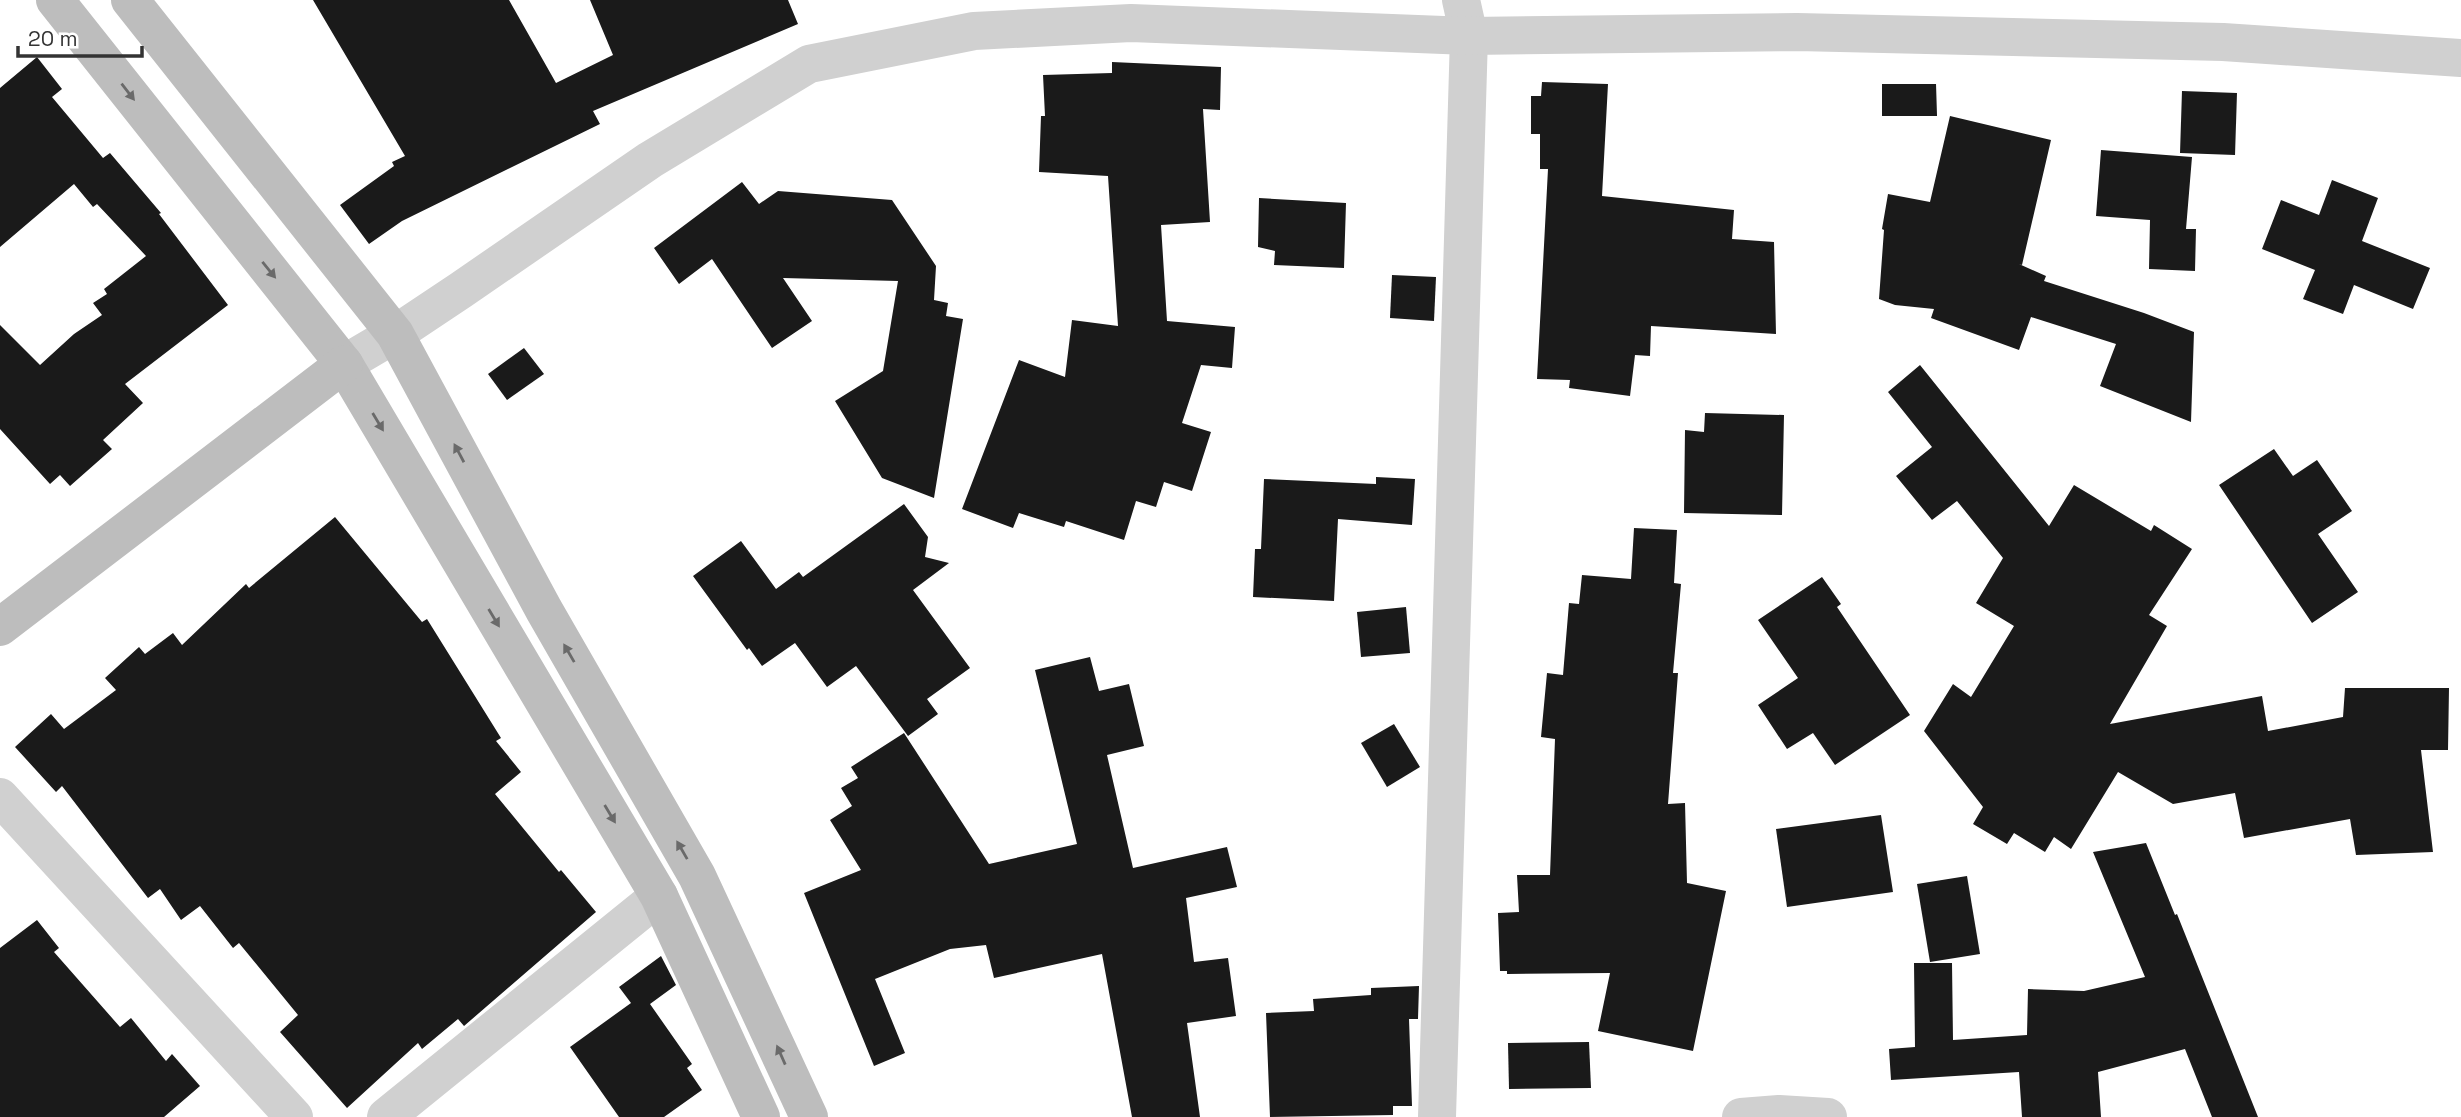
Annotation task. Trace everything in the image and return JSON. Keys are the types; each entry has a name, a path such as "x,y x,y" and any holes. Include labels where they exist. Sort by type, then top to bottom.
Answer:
{"main road":[{"path":"55,0 344,364 659,896 761,1117"},
{"path":"130,0 395,334 544,610 697,876 809,1117"},
{"path":"0,627 344,364"}],"street":[{"path":"344,364 395,334 650,160 809,64 974,31 1131,23 1465,18 1810,32 2223,42 2461,58"},
{"path":"1437,1117 1465,18"},
{"path":"0,797 294,1117"},
{"path":"386,1117 659,896"},
{"path":"1741,1117 1779,1114 1828,1117"}],"building":[{"path":"313,0 509,0 556,83 613,55 590,0 788,0 798,24 593,111 600,124 402,221 369,244 340,205 394,166 392,162 405,156"},
{"path":"37,57 62,89 52,97 103,158 110,153 161,213 159,214 228,305 125,384 143,403 103,440 112,449 70,486 60,475 50,484 0,429 0,325 40,365 74,334 102,315 93,303 107,294 104,289 146,256 97,204 93,207 74,184 0,247 0,88"},
{"path":"1112,62 1221,67 1220,110 1203,109 1210,222 1161,225 1167,321 1235,327 1232,368 1201,365 1182,423 1211,432 1192,491 1164,482 1156,507 1136,501 1124,540 1066,521 1064,527 1019,513 1013,528 962,509 1019,360 1065,377 1072,320 1118,326 1108,176 1039,172 1041,116 1045,116 1043,75 1112,73"},
{"path":"1542,82 1608,84 1602,196 1734,210 1732,239 1774,242 1776,334 1651,326 1650,356 1635,355 1630,396 1569,388 1570,380 1537,379 1548,169 1540,169 1540,134 1531,134 1531,96 1541,96"},
{"path":"1882,84 1936,84 1937,116 1882,116"},
{"path":"2182,91 2237,93 2235,155 2180,153"},
{"path":"1950,116 2051,140 2022,265 2019,264 2046,276 2044,281 2194,332 2191,422 2100,386 2116,344 2031,317 2019,350 1931,318 1934,309 1895,305 1879,299 1882,229 1888,194 1930,202"},
{"path":"2101,150 2192,157 2186,229 2196,229 2195,271 2149,269 2150,220 2096,216"},
{"path":"2332,180 2378,198 2362,241 2430,268 2413,309 2354,285 2343,314 2303,299 2315,270 2262,249 2281,200 2319,215"},
{"path":"742,182 759,204 778,191 892,200 936,266 934,300 948,303 946,316 963,319 934,498 882,478 835,401 883,371 898,281 783,278 812,321 772,348 712,259 679,284 654,248"},
{"path":"1259,198 1346,203 1344,268 1274,265 1275,251 1258,247"},
{"path":"1392,275 1436,277 1434,321 1390,318"},
{"path":"524,348 544,374 507,400 488,374"},
{"path":"1920,365 2049,526 2074,485 2151,531 2154,525 2192,549 2149,615 2167,626 2110,724 2262,696 2268,731 2343,717 2345,688 2449,688 2448,750 2421,750 2433,852 2356,855 2350,819 2244,838 2235,793 2173,804 2118,772 2071,849 2054,837 2045,852 2014,833 2007,844 1973,824 1983,807 1924,731 1953,684 1971,697 2014,626 1976,603 2003,558 1957,501 1932,520 1896,476 1932,447 1888,392"},
{"path":"1705,413 1784,415 1782,515 1684,513 1685,430 1704,432"},
{"path":"2274,449 2293,476 2317,460 2352,511 2318,534 2358,592 2312,623 2219,485"},
{"path":"1376,477 1415,479 1412,525 1338,519 1334,601 1253,597 1255,549 1261,549 1264,479 1376,484"},
{"path":"904,504 928,537 925,557 949,563 913,590 970,668 927,699 938,714 908,736 856,666 827,687 795,643 762,666 749,648 747,650 693,576 741,541 776,589 799,572 803,577"},
{"path":"335,517 422,622 427,619 501,738 496,741 521,772 495,794 596,912 464,1026 458,1019 422,1049 418,1043 347,1108 280,1032 298,1015 239,943 233,948 200,906 181,920 160,889 148,898 62,786 56,792 15,747 51,714 64,729 116,690 105,678 139,647 145,654 173,633 182,645 246,584 249,588"},
{"path":"1634,528 1677,530 1674,583 1681,584 1673,673 1678,673 1668,804 1685,803 1687,883 1726,891 1693,1051 1598,1031 1610,973 1507,974 1507,971 1500,971 1498,913 1519,912 1517,875 1550,875 1555,739 1541,737 1547,673 1563,675 1569,603 1579,604 1582,575 1631,579"},
{"path":"1822,577 1841,604 1837,607 1910,715 1835,765 1813,733 1787,749 1758,705 1798,678 1758,620"},
{"path":"1406,607 1410,653 1361,657 1357,612"},
{"path":"1090,657 1099,691 1129,684 1144,746 1107,755 1133,868 1227,847 1237,887 1186,898 1194,962 1228,958 1236,1016 1187,1023 1200,1117 1132,1117 1102,954 994,978 986,945 950,949 875,979 905,1053 874,1066 804,893 861,870 830,820 852,806 841,788 858,778 851,767 904,733 989,864 1077,844 1035,670"},
{"path":"1394,724 1420,767 1387,787 1361,743"},
{"path":"1881,815 1893,892 1787,907 1776,829"},
{"path":"2146,843 2258,1117 2212,1117 2185,1049 2098,1072 2101,1117 2022,1117 2019,1072 1891,1080 1889,1049 1915,1047 1914,963 1952,963 1953,1040 2027,1035 2028,989 2084,991 2145,977 2093,852"},
{"path":"1967,876 1980,954 1930,962 1917,884"},
{"path":"37,920 59,948 54,952 120,1027 131,1018 166,1061 172,1054 200,1086 164,1117 0,1117 0,948"},
{"path":"661,956 676,985 650,1004 692,1064 687,1068 702,1090 664,1117 619,1117 570,1047 631,1003 619,987"},
{"path":"1419,986 1418,1019 1409,1019 1412,1106 1393,1106 1393,1115 1270,1117 1266,1013 1314,1011 1313,999 1371,995 1371,988"},
{"path":"1589,1042 1591,1088 1509,1089 1508,1043"}]}
